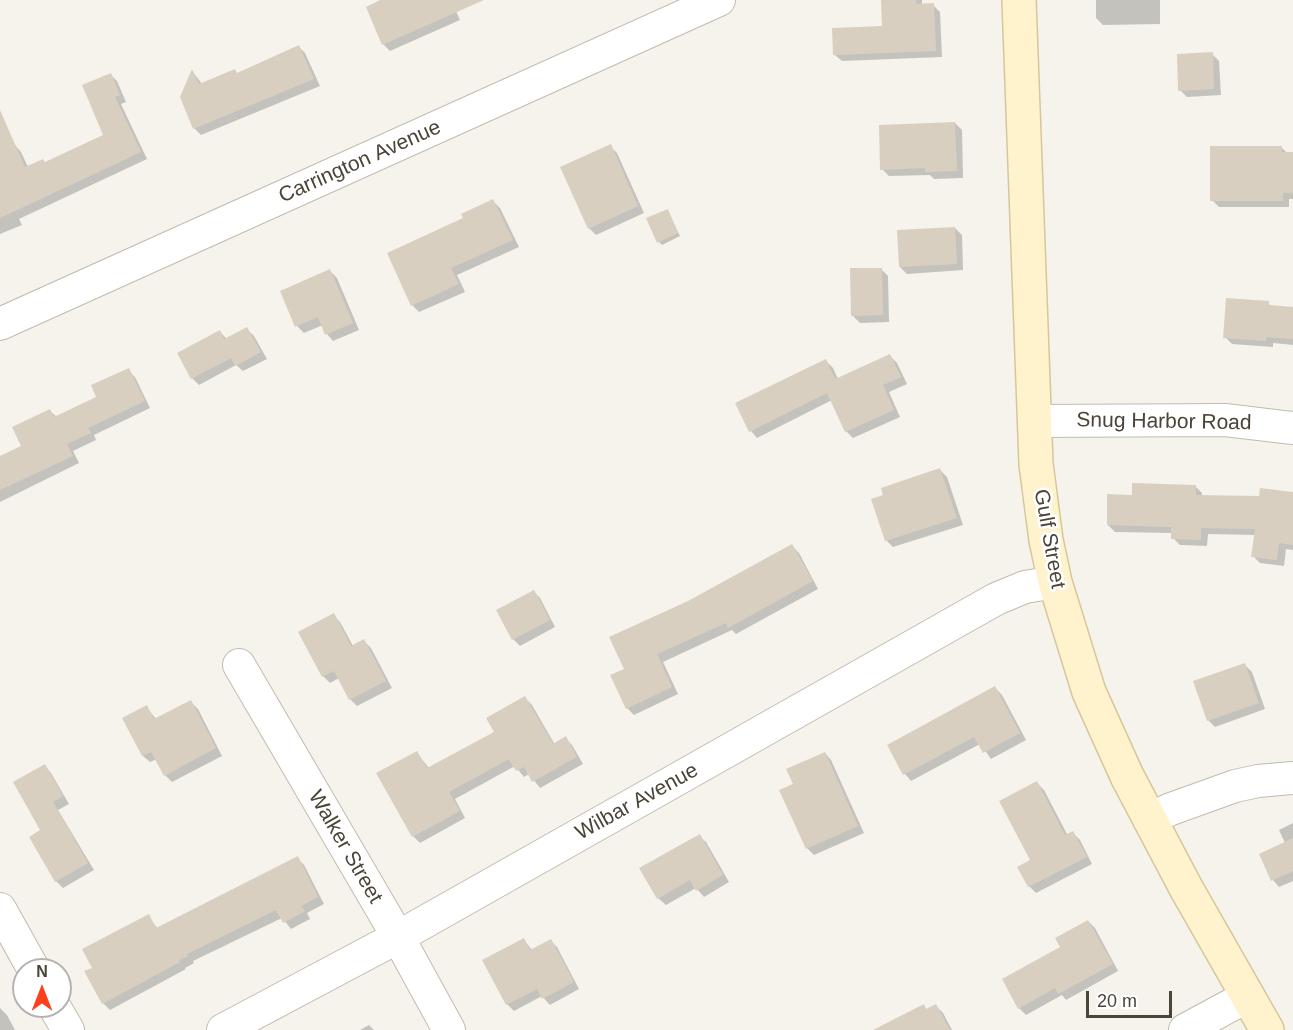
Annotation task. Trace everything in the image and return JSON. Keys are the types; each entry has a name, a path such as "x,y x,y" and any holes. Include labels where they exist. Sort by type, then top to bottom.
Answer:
{"main road":[{"name":"Gulf Street","path":"1019,0 1034,421 1040,495 1054,582 1089,692 1126,776 1267,1030"}],"street":[{"name":"Carrington Avenue","path":"0,324 719,0"},
{"name":"Snug Harbor Road","path":"1034,421 1225,420 1293,428"},
{"name":"Wilbar Avenue","path":"223,1030 398,937 996,599 1025,587 1054,582"},
{"name":"Walker Street","path":"239,665 398,937 449,1030"},
{"path":"1149,819 1234,786 1293,778"},
{"path":"0,909 27,958"},
{"path":"1185,1030 1248,996"}],"building":[{"path":"380,0 484,0 382,45 366,7"},
{"path":"881,0 916,0 916,4 934,3 936,51 833,55 832,28 882,26"},
{"path":"299,45 314,79 193,129 180,97 192,69 199,84 235,69 237,73"},
{"path":"1213,52 1214,89 1178,91 1177,54"},
{"path":"111,73 120,95 115,97 141,152 0,218 0,110 25,167 43,159 45,162 103,135 82,85"},
{"path":"955,122 957,171 925,172 925,168 880,170 879,125"},
{"path":"611,144 638,206 588,229 560,167"},
{"path":"1210,146 1282,146 1282,152 1293,152 1293,193 1283,193 1283,201 1210,201"},
{"path":"493,199 513,240 451,268 459,284 411,306 387,253 463,218 461,214"},
{"path":"668,209 678,233 657,243 646,218"},
{"path":"955,227 957,264 899,267 897,230"},
{"path":"850,268 882,268 883,315 851,316"},
{"path":"330,269 353,323 325,335 318,317 295,327 280,291"},
{"path":"1226,298 1269,301 1269,305 1293,307 1293,339 1266,337 1266,341 1223,338"},
{"path":"247,327 261,352 235,366 231,358 191,379 177,353 220,330 224,339"},
{"path":"890,354 901,377 883,385 894,410 845,432 827,393 749,432 735,403 826,359 835,379"},
{"path":"129,368 145,401 88,428 91,433 67,444 73,456 0,490 0,456 21,446 12,427 50,409 54,417 96,397 91,385"},
{"path":"940,468 957,518 885,541 871,499 883,495 881,488"},
{"path":"1132,483 1196,485 1196,495 1259,496 1260,488 1293,492 1293,545 1279,543 1277,560 1251,557 1255,529 1201,528 1201,540 1171,539 1171,527 1107,525 1107,494 1132,495"},
{"path":"792,544 813,581 728,628 726,623 657,654 672,687 626,709 610,675 624,669 609,637 688,601"},
{"path":"534,590 550,620 512,640 496,610"},
{"path":"334,613 351,646 364,639 386,681 349,700 334,671 322,677 298,632"},
{"path":"1245,663 1259,703 1207,721 1193,681"},
{"path":"995,686 1020,733 983,753 974,737 903,775 887,745"},
{"path":"525,696 553,744 566,736 577,757 532,782 524,767 516,771 509,759 449,792 460,811 412,837 376,773 417,751 427,768 494,732 486,718"},
{"path":"191,700 216,748 164,776 151,752 142,756 122,718 147,705 154,719"},
{"path":"825,752 858,826 806,849 779,790 793,784 786,769"},
{"path":"45,764 63,796 53,802 88,863 55,882 29,837 40,830 13,782"},
{"path":"1037,781 1065,835 1073,831 1087,857 1028,887 1017,867 1030,860 999,801"},
{"path":"700,834 723,875 696,891 690,880 657,899 639,868"},
{"path":"1293,838 1293,871 1271,881 1259,854"},
{"path":"298,856 318,897 301,906 305,911 283,923 276,910 187,954 188,956 179,960 180,962 102,1004 84,971 92,968 82,949 149,914 156,928"},
{"path":"1088,920 1113,964 1058,994 1055,988 1018,1009 1002,979 1060,947 1055,938"},
{"path":"524,938 530,950 551,939 574,982 542,999 537,989 506,1005 482,960"},
{"path":"924,1004 926,1009 936,1004 950,1030 873,1030"}]}
